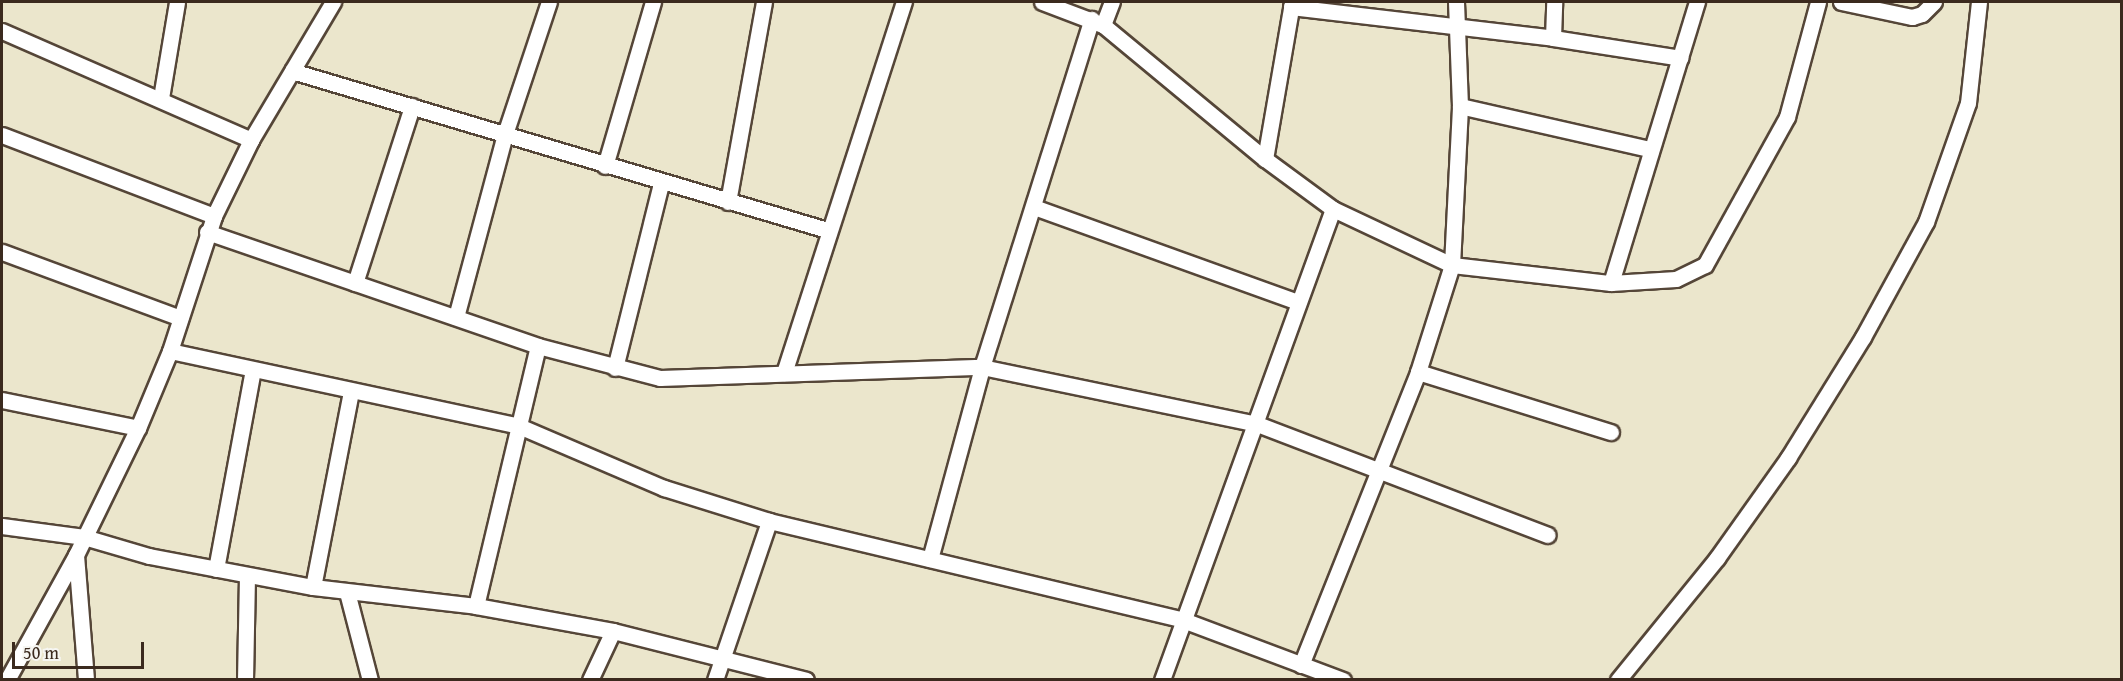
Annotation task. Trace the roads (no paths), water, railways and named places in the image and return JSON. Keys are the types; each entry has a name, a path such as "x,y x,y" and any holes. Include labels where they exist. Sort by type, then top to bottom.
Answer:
{"street":[{"path":"161,98 177,2"},
{"path":"7,680 9,661 76,555 138,428 170,351 214,216 251,140 333,2"},
{"path":"456,317 505,134 549,2"},
{"path":"605,166 653,2"},
{"path":"728,202 764,2"},
{"path":"784,373 827,230 904,2"},
{"path":"1042,2 1098,22 1265,159 1334,209 1452,265 1611,284 1676,279 1705,265 1787,117 1818,2"},
{"path":"930,559 982,367 1034,207 1098,22 1112,2"},
{"path":"1301,665 1418,372 1452,265 1460,106 1455,2"},
{"path":"1553,38 1554,2"},
{"path":"1611,284 1696,2"},
{"path":"1841,2 1912,17 1922,14 1934,2"},
{"path":"1618,680 1717,558 1788,459 1863,337 1926,222 1968,103 1979,2"},
{"path":"1265,159 1292,4 1680,57"},
{"path":"2,31 161,98 251,140"},
{"path":"292,71 662,183 827,230"},
{"path":"355,283 412,106"},
{"path":"1460,106 1650,149"},
{"path":"2,135 214,216"},
{"path":"615,368 662,183"},
{"path":"1034,207 1299,302"},
{"path":"1162,680 1334,209"},
{"path":"207,232 538,346 615,368 681,378 982,367 1257,424 1381,468 1547,535"},
{"path":"2,252 180,318"},
{"path":"476,606 538,346"},
{"path":"170,351 519,426 664,488 769,521 1183,620 1343,680"},
{"path":"216,568 252,370"},
{"path":"1418,372 1611,432"},
{"path":"313,587 351,391"},
{"path":"2,399 138,428"},
{"path":"715,680 769,521"},
{"path":"2,526 84,537 149,556 313,587 476,606 613,631 806,680"},
{"path":"76,555 86,680"},
{"path":"245,680 247,575"},
{"path":"347,592 370,680"},
{"path":"590,680 613,631"}]}
